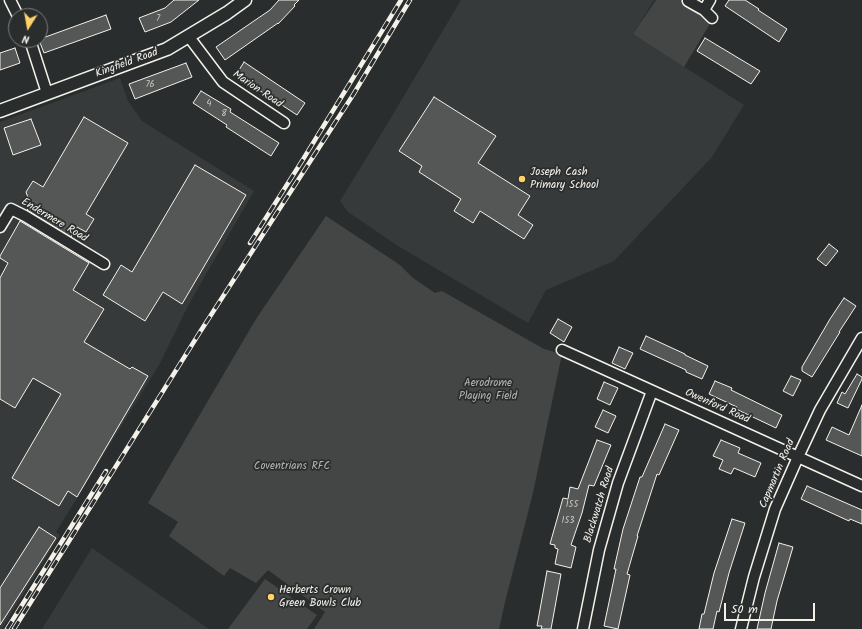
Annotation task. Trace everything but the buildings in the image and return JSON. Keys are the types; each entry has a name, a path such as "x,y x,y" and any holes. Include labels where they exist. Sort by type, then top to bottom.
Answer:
{"street":[{"name":"Kingfield Road","path":"0,111 167,49 189,37 246,0"},
{"path":"704,10 710,0"},
{"path":"688,1 704,10 712,18"},
{"name":"Marion Road","path":"189,37 223,82 284,123"},
{"path":"33,48 47,93"},
{"name":"Endermere Road","path":"0,227 11,209 104,264"},
{"name":"Capmartin Road","path":"741,629 764,541 775,509 798,457 826,400 862,338"},
{"name":"Owenford Road","path":"562,350 862,486"},
{"name":"Blackwatch Road","path":"583,629 599,550 618,483 652,391"}],"shaded area":[{"name":"Joseph Cash Primary School","path":"461,0 654,0 633,34 744,105 712,157 614,261 546,290 528,323 398,246 348,212 340,201"},
{"path":"120,78 128,101 142,121 254,191 190,302 159,365 56,532 60,535 2,629 0,629 0,122"},
{"path":"92,548 209,629 42,629"}],"green space":[{"path":"656,0 684,0 682,3 711,22 684,67 633,34"},
{"name":"Coventrians RFC","path":"326,216 400,265 413,278 435,293 442,291 544,349 562,354 533,493 499,629 314,629 325,612 268,570 256,583 230,568 224,576 169,536 178,522 148,503 256,319"},
{"name":"Herberts Crown Green Bowls Club","path":"265,579 317,615 307,629 228,629"}],"railway":[{"path":"250,243 401,0"},
{"path":"14,629 200,332 353,95 410,0"},
{"path":"7,629 106,471"}],"place":[{"name":"Joseph Cash Primary School","path":"522,179"},
{"name":"Herberts Crown Green Bowls Club","path":"271,597"}],"park label":[{"name":"Aerodrome Playing Field","path":"488,390"}]}
